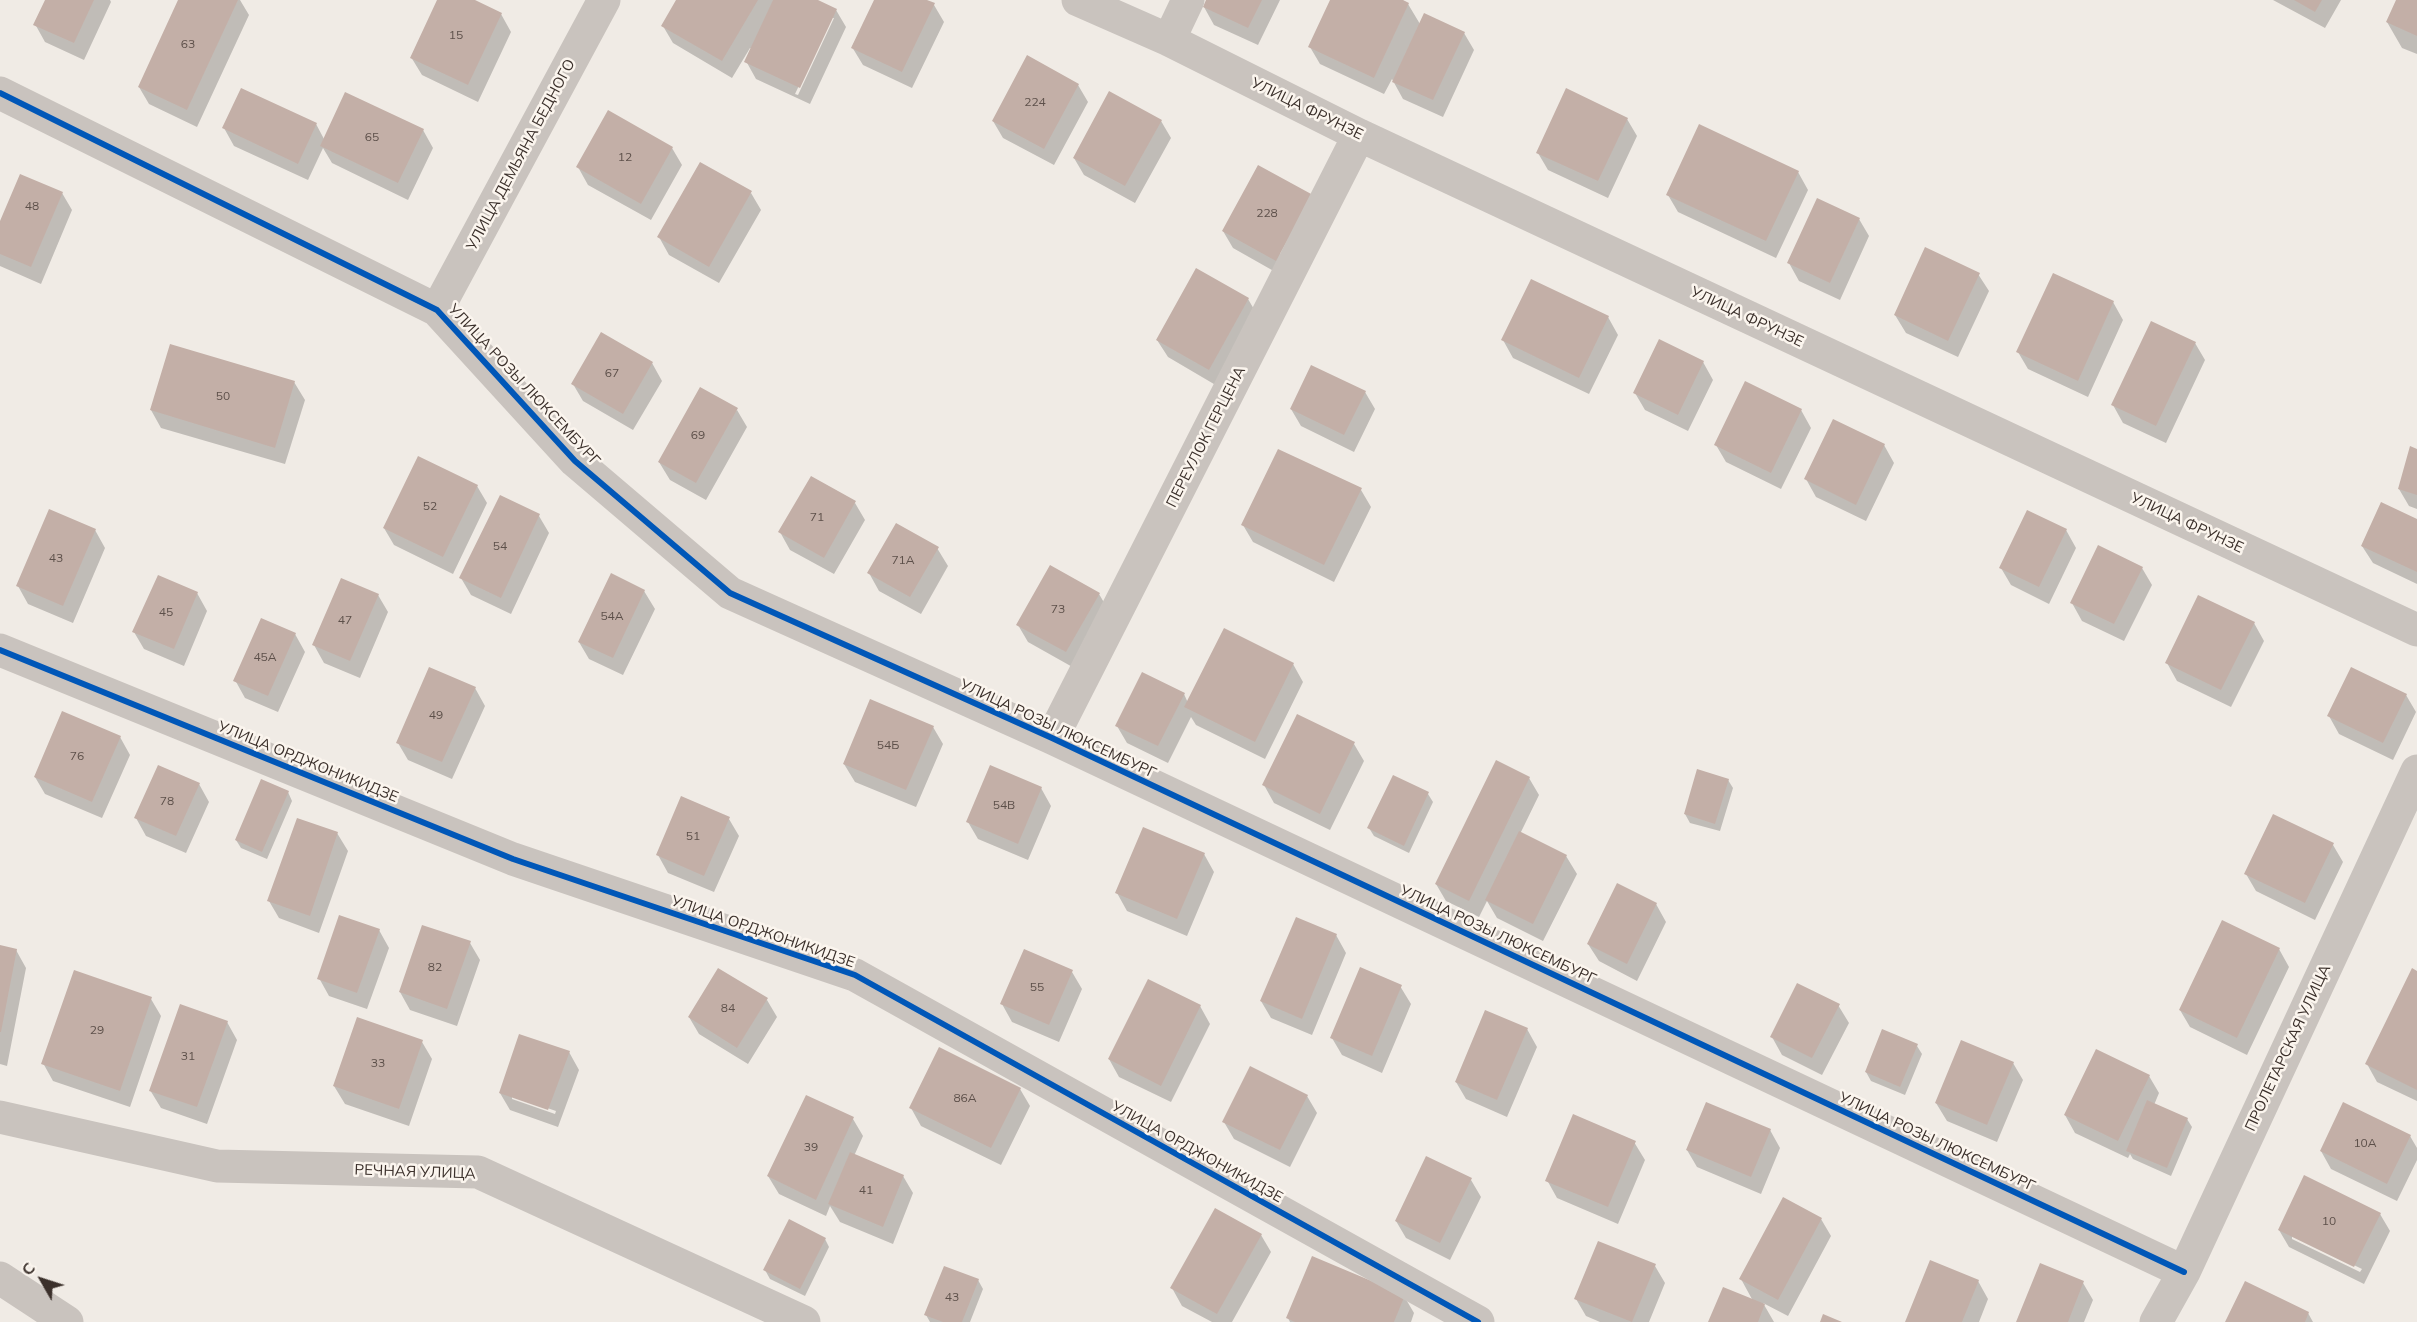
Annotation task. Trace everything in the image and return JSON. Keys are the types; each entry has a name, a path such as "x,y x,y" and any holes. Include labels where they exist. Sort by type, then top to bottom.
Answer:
{"street":[{"name":"УЛИЦА ДЕМЬЯНА БЕДНОГО","path":"437,310 604,0"},
{"name":"УЛИЦА ФРУНЗЕ","path":"1078,0 1168,40 1359,135 2417,630"},
{"path":"1168,40 1188,0"},
{"name":"УЛИЦА РОЗЫ ЛЮКСЕМБУРГ","path":"0,93 437,310 575,461 730,593 1052,738 2184,1272"},
{"name":"ПЕРЕУЛОК ГЕРЦЕНА","path":"1052,738 1359,135"},
{"name":"УЛИЦА ОРДЖОНИКИДЗЕ","path":"0,650 513,859 855,975 1478,1322"},
{"name":"ПРОЛЕТАРСКАЯ УЛИЦА","path":"2156,1322 2184,1272 2417,771"},
{"name":"РЕЧНАЯ УЛИЦА","path":"0,1117 217,1166 478,1172 804,1322"},
{"path":"0,1278 67,1322"}],"building":[{"path":"45,0 94,0 74,43 33,25"},
{"path":"178,0 238,0 187,110 138,87"},
{"path":"437,0 475,0 502,13 468,85 410,58"},
{"path":"676,0 758,0 722,61 661,26"},
{"path":"773,0 818,0 837,9 800,88 744,62"},
{"path":"874,0 927,0 935,3 902,72 851,48"},
{"path":"1206,0 1262,0 1248,28 1203,7"},
{"path":"1330,0 1403,0 1409,3 1374,78 1308,47"},
{"path":"2294,0 2322,0 2315,12"},
{"path":"2396,0 2417,0 2417,36 2386,22"},
{"path":"1424,13 1465,32 1433,100 1392,82"},
{"path":"1027,55 1079,84 1044,149 992,121"},
{"path":"241,88 317,123 298,164 222,128"},
{"path":"1566,88 1628,118 1598,181 1536,153"},
{"path":"1109,91 1162,120 1125,186 1073,158"},
{"path":"345,92 424,129 398,183 320,146"},
{"path":"608,110 673,147 641,204 576,167"},
{"path":"1699,124 1799,171 1766,241 1666,195"},
{"path":"700,162 752,191 709,267 657,237"},
{"path":"1258,165 1313,195 1276,261 1222,231"},
{"path":"20,174 63,192 31,267 0,254 0,221"},
{"path":"1817,198 1860,218 1830,283 1787,263"},
{"path":"1925,247 1980,273 1948,341 1894,315"},
{"path":"1196,268 1249,298 1209,370 1156,340"},
{"path":"2053,273 2114,301 2078,381 2016,352"},
{"path":"1531,279 1609,316 1579,378 1501,340"},
{"path":"2151,321 2196,342 2156,426 2111,405"},
{"path":"601,332 653,362 623,414 571,384"},
{"path":"1659,339 1704,361 1678,415 1633,393"},
{"path":"170,344 295,381 275,448 150,410"},
{"path":"1311,365 1366,391 1344,435 1290,409"},
{"path":"1745,381 1802,409 1771,473 1714,445"},
{"path":"700,387 738,408 696,483 658,462"},
{"path":"1833,419 1885,444 1856,505 1804,479"},
{"path":"2410,446 2417,449 2417,495 2398,489"},
{"path":"1278,449 1362,488 1324,565 1241,525"},
{"path":"418,456 478,485 443,557 383,528"},
{"path":"811,476 856,501 824,558 778,532"},
{"path":"500,495 540,514 501,598 459,578"},
{"path":"2381,502 2417,519 2417,572 2361,546"},
{"path":"49,509 96,529 63,606 16,586"},
{"path":"2027,510 2067,529 2039,587 1999,568"},
{"path":"896,523 939,547 910,597 867,573"},
{"path":"2098,545 2143,567 2114,624 2070,603"},
{"path":"1050,565 1100,593 1066,652 1016,625"},
{"path":"611,573 645,590 613,658 578,642"},
{"path":"158,575 198,592 174,649 132,632"},
{"path":"341,578 379,594 350,661 312,645"},
{"path":"2198,595 2255,622 2221,690 2165,663"},
{"path":"261,618 296,633 268,696 233,681"},
{"path":"1224,628 1294,663 1255,742 1184,707"},
{"path":"429,667 476,687 442,762 396,743"},
{"path":"2351,667 2407,694 2383,743 2327,716"},
{"path":"1142,672 1185,693 1158,746 1115,726"},
{"path":"870,699 934,726 906,790 843,764"},
{"path":"62,711 121,736 92,802 34,777"},
{"path":"1297,714 1355,742 1320,814 1262,785"},
{"path":"1496,760 1530,777 1469,901 1435,884"},
{"path":"158,765 200,783 176,836 134,818"},
{"path":"990,765 1042,787 1018,844 966,822"},
{"path":"1697,769 1729,779 1715,824 1684,814"},
{"path":"1393,775 1429,792 1404,846 1367,828"},
{"path":"261,779 289,791 262,852 235,840"},
{"path":"681,796 730,817 704,876 656,855"},
{"path":"2273,814 2334,843 2305,903 2244,874"},
{"path":"297,818 338,832 310,916 267,901"},
{"path":"1143,827 1205,853 1177,919 1115,893"},
{"path":"1519,831 1567,855 1533,924 1485,900"},
{"path":"1617,883 1657,903 1627,964 1587,944"},
{"path":"339,915 380,929 357,993 317,979"},
{"path":"1296,917 1337,934 1302,1019 1260,1001"},
{"path":"2222,920 2280,948 2237,1038 2179,1010"},
{"path":"422,925 471,941 447,1009 399,992"},
{"path":"0,945 17,949 1,1032 0,1032"},
{"path":"1024,949 1073,970 1049,1025 1000,1004"},
{"path":"1360,967 1402,985 1372,1056 1330,1038"},
{"path":"718,968 768,998 737,1048 688,1017"},
{"path":"2412,968 2417,971 2417,1090 2365,1064"},
{"path":"74,970 152,997 120,1091 41,1064"},
{"path":"1148,979 1201,1005 1161,1086 1108,1059"},
{"path":"1797,983 1840,1004 1812,1058 1770,1037"},
{"path":"180,1004 228,1021 197,1107 149,1091"},
{"path":"1485,1010 1528,1028 1497,1100 1455,1082"},
{"path":"357,1017 423,1040 399,1109 333,1086"},
{"path":"1882,1029 1918,1044 1900,1087 1865,1072"},
{"path":"519,1034 570,1051 548,1110 499,1093"},
{"path":"1961,1040 2014,1062 1987,1125 1935,1103"},
{"path":"939,1047 1021,1088 991,1148 909,1108"},
{"path":"2096,1049 2150,1075 2118,1141 2064,1115"},
{"path":"1250,1066 1308,1095 1280,1150 1222,1122"},
{"path":"806,1095 854,1117 816,1200 767,1176"},
{"path":"2147,1100 2188,1118 2167,1168 2126,1151"},
{"path":"1706,1102 1771,1129 1751,1177 1686,1150"},
{"path":"2343,1102 2411,1135 2387,1184 2320,1151"},
{"path":"1573,1114 1636,1141 1608,1207 1545,1181"},
{"path":"850,1152 904,1175 883,1227 828,1204"},
{"path":"1426,1156 1472,1178 1440,1243 1395,1221"},
{"path":"2304,1175 2381,1213 2354,1267 2278,1230"},
{"path":"1783,1197 1822,1218 1778,1300 1739,1279"},
{"path":"1215,1208 1262,1234 1217,1314 1170,1288"},
{"path":"789,1219 826,1238 800,1289 763,1270"},
{"path":"1598,1241 1656,1264 1632,1322 1574,1299"},
{"path":"1312,1256 1405,1295 1394,1322 1295,1322 1286,1318"},
{"path":"1930,1260 1979,1280 1962,1322 1905,1322"},
{"path":"2040,1263 2084,1281 2068,1322 2016,1322"},
{"path":"944,1266 979,1279 962,1322 943,1322 924,1315"},
{"path":"2245,1281 2309,1312 2305,1322 2225,1322"},
{"path":"1723,1287 1765,1304 1758,1322 1708,1322"},
{"path":"1823,1314 1842,1322 1820,1322"}],"cycle path":[{"path":"0,93 437,310 575,461 730,593 1052,738 2184,1272"},
{"path":"0,650 513,859 855,975 1478,1322"}]}
